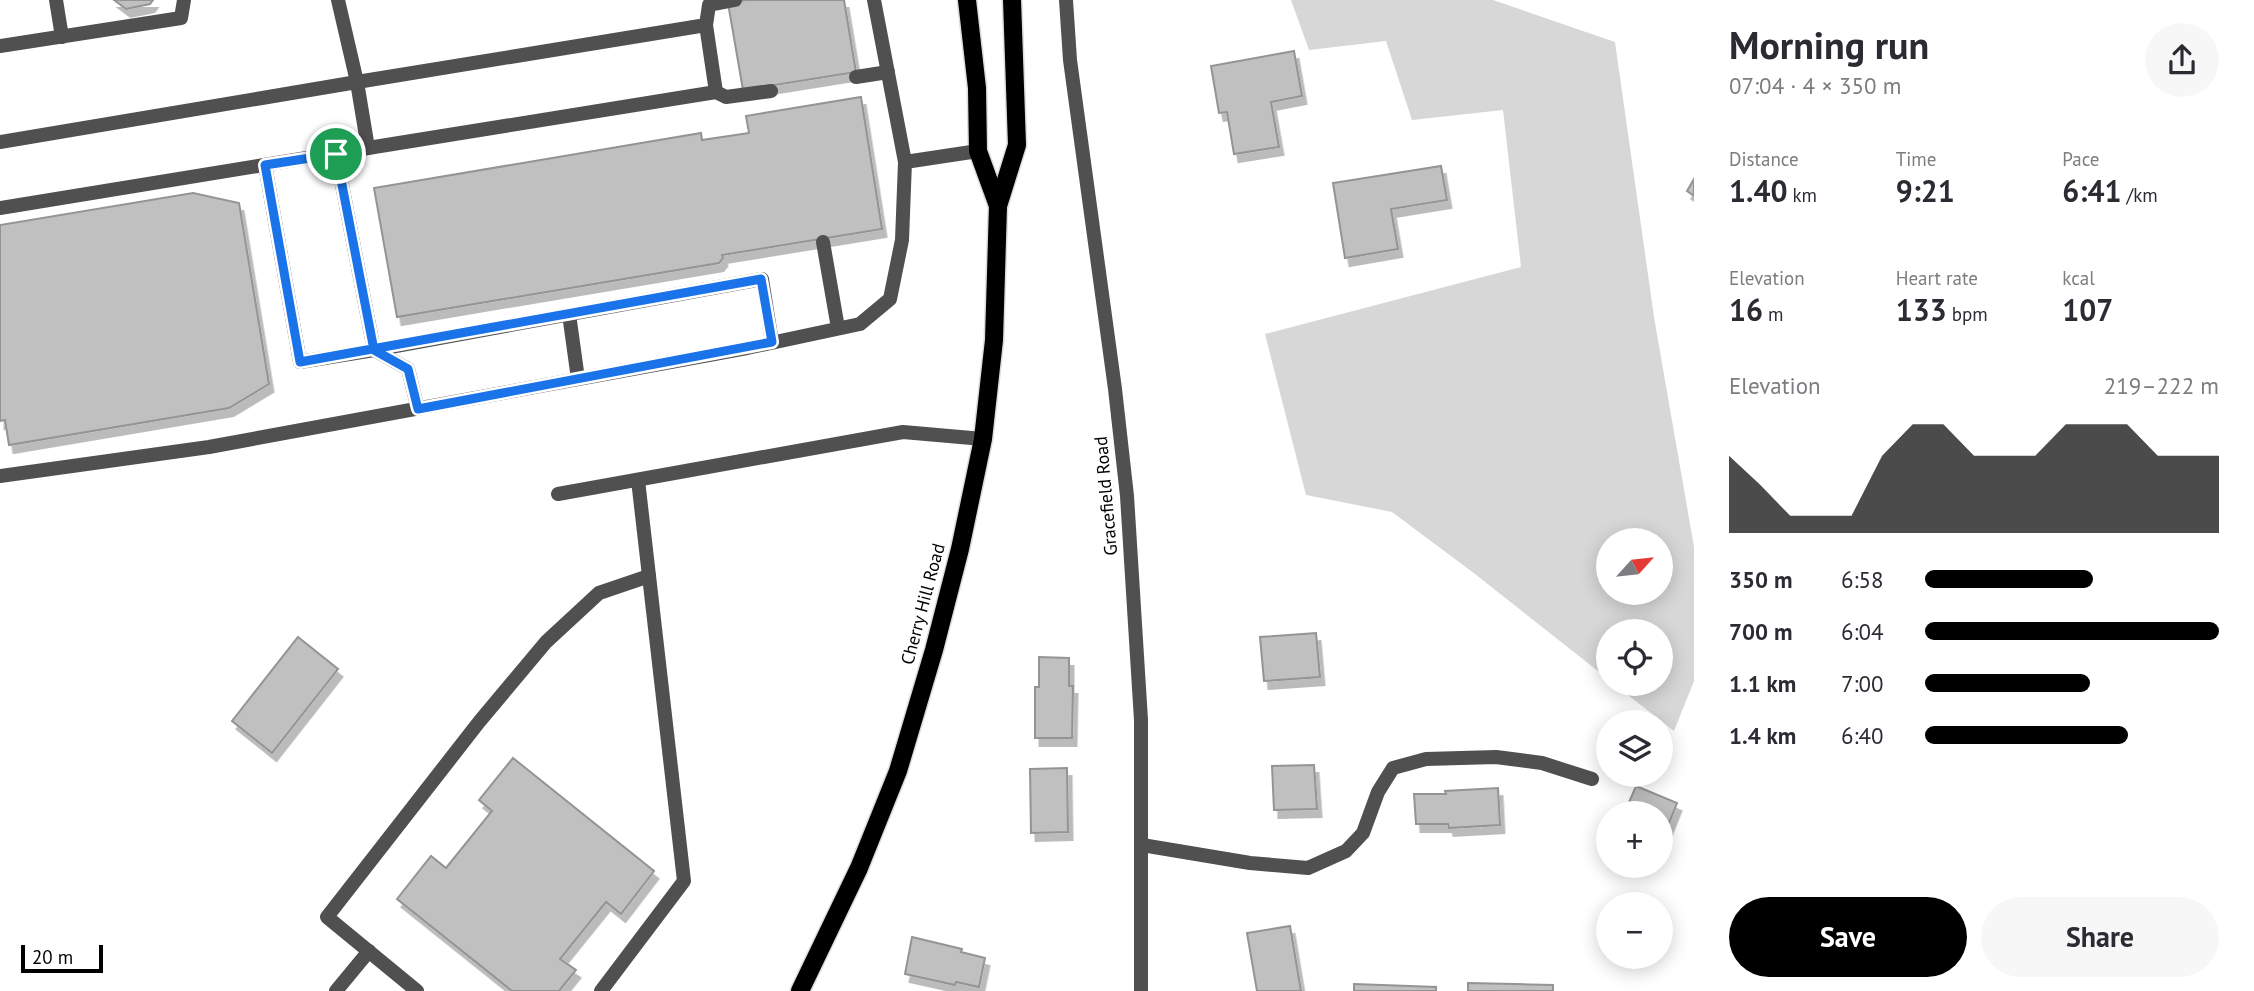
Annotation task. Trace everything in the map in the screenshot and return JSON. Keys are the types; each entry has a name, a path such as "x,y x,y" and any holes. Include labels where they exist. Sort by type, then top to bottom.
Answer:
{"main road":[{"name":"Cherry Hill Road","path":"967,0 977,88 978,151 999,206"},
{"name":"Cherry Hill Road","path":"800,991 859,868 898,771 960,549 983,439 994,340 999,206 1017,145 1012,0"}],"street":[{"path":"56,0 62,37"},
{"path":"0,46 181,18 184,0"},
{"path":"338,0 357,82 368,148"},
{"path":"716,92 706,25 709,5 735,0"},
{"path":"0,476 209,447 860,324 890,299 902,240 905,162 874,0"},
{"name":"Gracefield Road","path":"1066,0 1070,60 1127,496 1141,720 1141,991"},
{"path":"0,142 706,25"},
{"path":"856,76 888,72"},
{"path":"0,208 716,92 726,97 771,91"},
{"path":"905,162 978,151"},
{"path":"336,154 374,350 408,369 418,409"},
{"path":"265,165 300,362 761,279 772,342"},
{"path":"824,242 838,328"},
{"path":"569,314 578,379"},
{"path":"558,494 903,432 983,439"},
{"path":"601,991 684,881 638,480"},
{"path":"417,991 327,917 479,722 546,642 599,593 649,576"},
{"path":"1142,845 1250,863 1308,868 1346,851 1363,832 1378,792 1393,768 1426,759 1496,757 1542,764 1592,779"},
{"path":"336,991 369,951"}],"shaded area":[{"path":"1291,0 1493,0 1615,42 1654,317 1694,547 1694,681 1674,731 1673,710 1647,710 1629,696 1673,696 1673,619 1596,619 1596,670 1392,512 1306,495 1265,334 1521,267 1503,110 1412,120 1386,41 1309,50"}],"building":[{"path":"114,0 153,0 150,4 126,9"},
{"path":"746,0 844,0 856,72 743,90 728,3"},
{"path":"1294,51 1302,96 1271,102 1279,147 1234,154 1227,112 1219,113 1211,66"},
{"path":"861,97 882,229 722,255 719,263 397,317 374,188 701,133 702,140 749,133 746,116"},
{"path":"1441,166 1447,200 1391,209 1398,249 1345,258 1333,183"},
{"path":"1694,179 1694,196 1687,191"},
{"path":"193,193 239,203 269,384 229,408 9,445 5,420 0,421 0,225"},
{"path":"1316,633 1320,677 1264,681 1260,637"},
{"path":"298,637 338,669 272,753 232,721"},
{"path":"1039,657 1069,658 1069,686 1073,686 1072,738 1035,738 1035,687 1039,687"},
{"path":"513,758 654,871 621,914 606,902 560,959 576,970 559,991 512,991 397,899 431,856 446,868 492,811 479,800"},
{"path":"1314,765 1317,809 1274,810 1272,766"},
{"path":"1067,768 1068,832 1031,833 1030,769"},
{"path":"1636,787 1638,787 1672,801 1630,801"},
{"path":"1498,788 1500,825 1449,828 1448,824 1416,824 1414,794 1446,794 1445,791"},
{"path":"1290,926 1301,991 1257,991 1247,933"},
{"path":"912,937 962,949 961,952 985,958 979,987 956,982 955,985 905,974"},
{"path":"1468,983 1553,985 1553,991 1468,991"},
{"path":"1354,984 1436,987 1436,991 1354,991"}],"route":[{"path":"336,154 265,165 300,362 374,350 761,279 772,342 418,409 408,369 374,350 336,154"}]}
